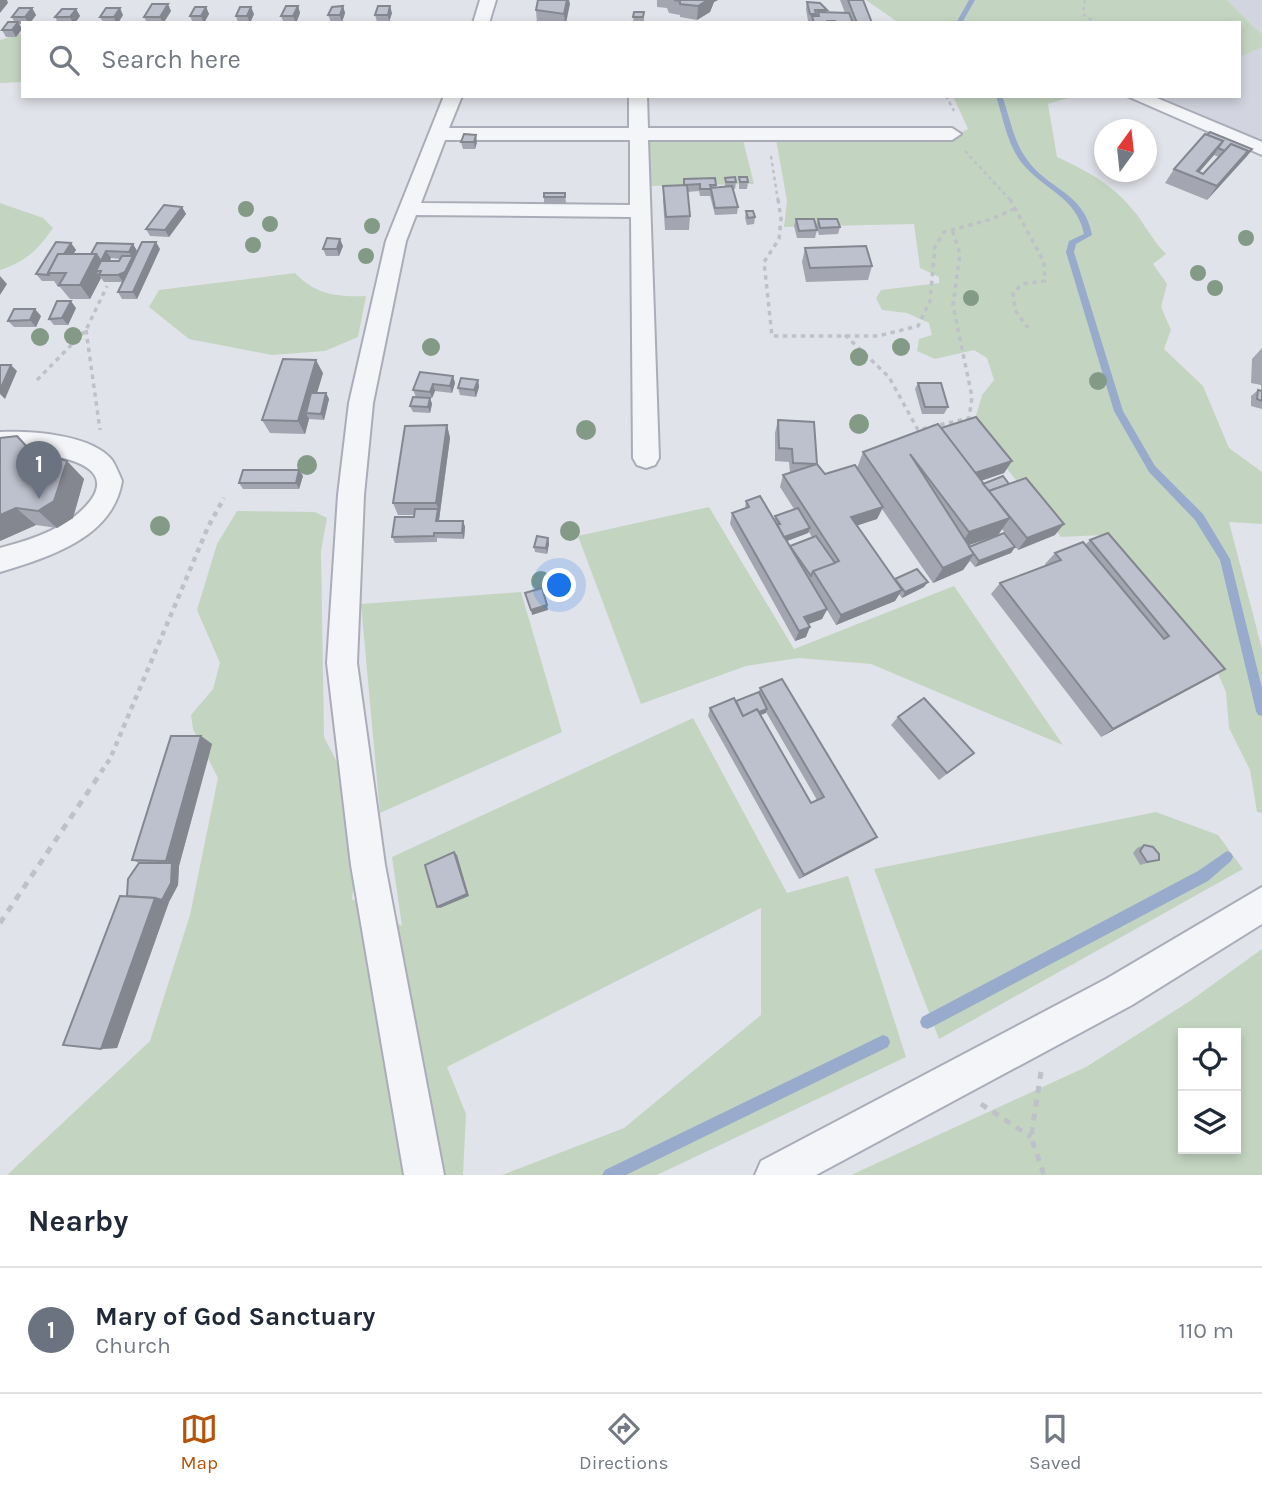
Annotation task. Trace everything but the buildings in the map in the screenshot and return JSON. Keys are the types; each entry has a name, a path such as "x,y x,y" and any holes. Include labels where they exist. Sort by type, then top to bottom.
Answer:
{"street":[{"path":"482,21 488,0"},
{"path":"424,1175 368,864 342,663 351,495 361,403 397,241 452,98"},
{"path":"638,98 646,458"},
{"path":"1141,98 1262,149"},
{"path":"438,134 952,134"},
{"path":"409,209 641,211"},
{"path":"0,442 24,439 77,449 102,465 108,480 106,498 91,516 56,539 0,560"},
{"path":"775,1175 1119,992 1262,904"}],"path":[{"path":"1085,0 1083,14 1093,21"},
{"path":"947,98 958,126 952,134 957,144 1005,191 1044,262 1047,275 1045,281 1022,284 1013,293 1015,310 1028,328"},
{"path":"767,135 781,219 779,239 764,262 772,336 877,336 918,326 930,301 935,246 944,232 992,219 1016,208"},
{"path":"845,335 878,360 894,382 918,430 969,418 972,397 953,305 960,254 952,229"},
{"path":"37,380 86,330 107,286"},
{"path":"86,330 102,465"},
{"path":"0,923 110,759 208,527 224,498"},
{"path":"1044,1175 1031,1138 1048,1030"},
{"path":"948,1083 1031,1138"}],"shaded area":[{"path":"1227,0 1262,0 1262,35"},
{"path":"1262,47 1262,142 1151,98 1241,98 1241,57"}],"green space":[{"path":"866,0 1227,0 1262,35 1262,47 1241,57 1241,21 896,21"},
{"path":"21,34 21,82 0,83 0,40"},
{"path":"954,98 1068,98 1048,104 1057,157 1094,176 1094,182 1108,185 1133,210 1166,254 1153,264 1167,284 1161,307 1171,330 1164,349 1203,386 1229,448 1262,472 1262,524 1229,522 1262,649 1262,813 1257,812 1250,770 1229,728 1226,692 1215,667 1103,535 1061,537 973,426 982,395 994,380 987,358 974,350 935,359 917,351 919,339 932,335 929,323 907,313 882,310 876,298 881,290 939,283 939,277 920,268 914,224 784,227 787,201 776,139 945,141 968,129"},
{"path":"743,140 754,184 647,186 644,141"},
{"path":"0,203 43,218 53,228 30,254 0,270"},
{"path":"295,273 311,286 328,293 366,296 358,337 325,351 272,355 189,339 149,307 159,290"},
{"path":"709,507 794,649 954,586 1063,745 871,664 799,658 746,666 641,704 578,536"},
{"path":"237,511 315,512 327,518 321,551 324,737 337,762 358,854 352,899 402,926 392,857 693,718 787,893 848,876 906,1057 657,1175 502,1175 624,1128 761,1015 761,908 447,1067 466,1114 463,1175 7,1175 150,1041 190,915 218,778 193,729 191,715 213,689 220,663 197,610 217,544"},
{"path":"521,592 562,732 380,813 361,604"},
{"path":"1156,812 1218,835 1243,869 939,1039 874,869"},
{"path":"1262,949 1262,1175 851,1175 1086,1067 1190,1001"}],"waterway":[{"path":"960,21 972,0"},
{"path":"1000,98 1022,158 1039,176 1071,201 1086,222 1088,235 1072,243 1070,252 1119,411 1152,469 1199,517 1225,559 1262,711"},
{"path":"927,1022 1203,876 1227,857"},
{"path":"610,1175 883,1042"}],"place":[{"name":"Mary of God Sanctuary","path":"39,499"}]}
